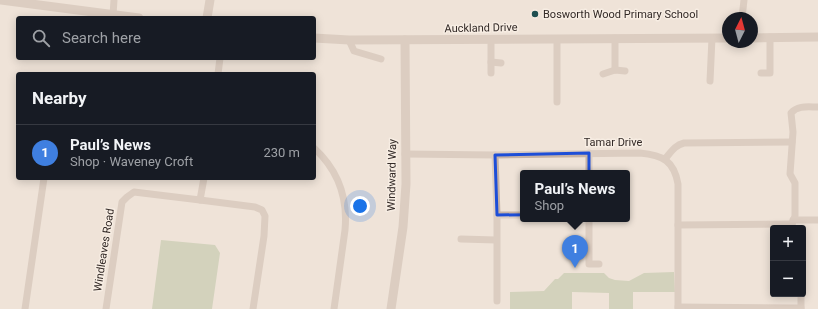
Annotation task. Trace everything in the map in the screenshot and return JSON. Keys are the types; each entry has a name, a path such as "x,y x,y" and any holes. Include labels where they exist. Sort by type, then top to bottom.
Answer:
{"street":[{"path":"1,0 122,16"},
{"path":"113,15 114,0"},
{"path":"207,16 210,0"},
{"path":"743,12 744,0"},
{"path":"761,73 770,73 770,37"},
{"path":"758,38 818,37"},
{"name":"Auckland Drive","path":"316,38 349,40 491,40 722,38"},
{"path":"615,38 615,70"},
{"path":"710,82 712,38"},
{"path":"557,39 557,102"},
{"path":"349,40 354,51 381,59"},
{"name":"Windward Way","path":"391,309 403,227 406,184 405,40"},
{"path":"491,40 491,73"},
{"path":"218,72 220,60"},
{"path":"491,62 501,62"},
{"path":"603,74 615,70 625,71"},
{"path":"792,224 795,216 795,183 790,174 793,132 791,113 795,108 802,106 818,107"},
{"path":"792,142 684,142 675,147 665,159 674,168 678,184 678,308 801,308 801,297"},
{"path":"316,150 333,170 342,188 345,200 346,230 334,309"},
{"name":"Tamar Drive","path":"405,154 495,155 640,152 654,154 665,159"},
{"path":"589,170 590,153"},
{"path":"495,155 497,301"},
{"path":"25,309 44,180"},
{"path":"200,200 204,180"},
{"name":"Windleaves Road","path":"106,309 122,202 134,192 255,207 262,210 265,216 264,236 253,309"},
{"path":"497,215 520,215"},
{"path":"678,225 792,224 818,220"},
{"path":"589,222 589,264 599,264"},
{"path":"461,239 496,240"}],"highlighted area":[{"path":"589,153 589,214 497,215 495,155"}],"green space":[{"path":"161,240 215,245 220,253 212,309 152,309"},
{"path":"674,272 675,292 633,292 633,309 609,309 609,293 572,292 572,309 510,309 510,292 544,291 555,279 558,279 564,273 604,273 609,278 615,280 629,281 644,273"}],"place":[{"name":"Bosworth Wood Primary School","path":"535,14"},
{"name":"Paul’s News","path":"575,268"}]}
